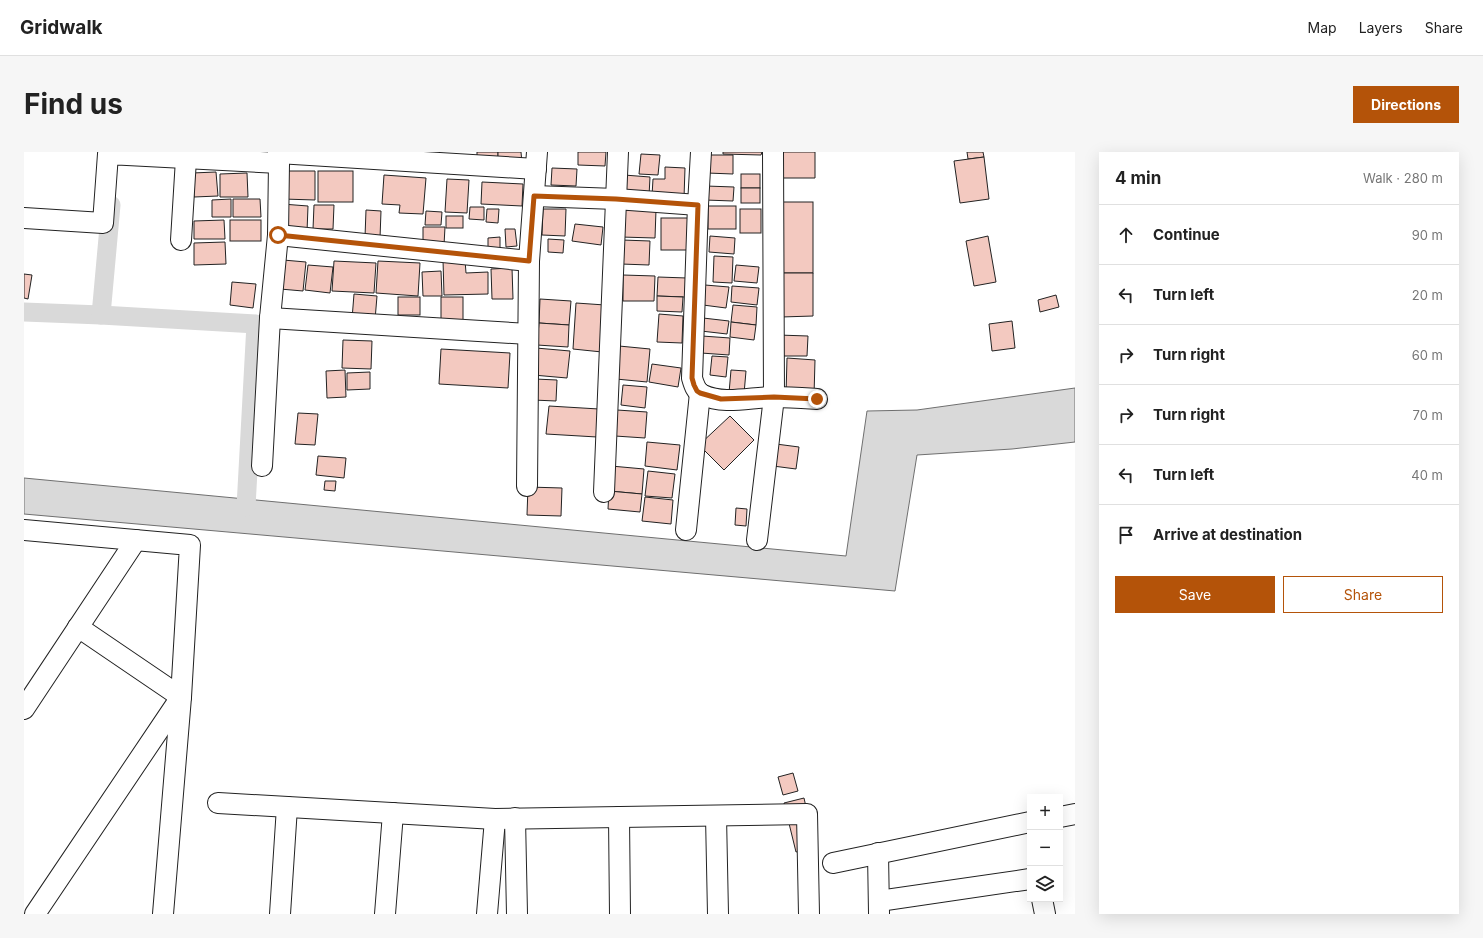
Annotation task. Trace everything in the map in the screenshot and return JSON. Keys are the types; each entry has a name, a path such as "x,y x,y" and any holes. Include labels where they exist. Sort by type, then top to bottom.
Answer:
{"street":[{"path":"604,492 618,152"},
{"path":"702,152 698,205 692,378 694,385 700,393 721,399 774,397 817,399"},
{"path":"757,540 774,397 773,152"},
{"path":"24,218 103,223 108,154 186,159 278,156 536,160 529,261 527,486"},
{"path":"262,466 270,318 278,235 278,156"},
{"path":"181,240 186,159"},
{"path":"534,196 616,199 698,205"},
{"path":"278,235 529,261"},
{"path":"270,318 528,334"},
{"path":"686,530 700,393"},
{"path":"24,530 190,545 181,697 163,906 153,914"},
{"path":"24,709 136,540"},
{"path":"78,628 181,697"},
{"path":"35,914 181,697"},
{"path":"218,803 495,818 807,814 809,914"},
{"path":"280,914 287,807"},
{"path":"385,914 393,813"},
{"path":"1063,816 1075,814"},
{"path":"716,816 718,914"},
{"path":"618,817 620,914"},
{"path":"487,914 495,818"},
{"path":"515,818 517,914"},
{"path":"833,863 878,853 1027,826"},
{"path":"878,853 879,907 1027,880"},
{"path":"1043,902 1045,914"}],"shaded area":[{"path":"1075,388 1075,442 1012,449 917,455 895,591 24,514 24,478 846,556 867,411 917,410"}],"building":[{"path":"477,152 498,152 498,163 477,163"},
{"path":"498,152 521,152 522,163 498,163"},
{"path":"578,152 606,152 605,166 578,165"},
{"path":"723,152 762,152 761,155 723,154"},
{"path":"780,152 815,152 815,178 781,178"},
{"path":"967,152 983,152 984,157 968,159"},
{"path":"641,154 660,155 658,175 639,174"},
{"path":"708,155 733,155 733,174 707,173"},
{"path":"984,157 989,199 960,203 954,161"},
{"path":"665,167 685,168 684,198 652,196 653,179 665,179"},
{"path":"552,168 577,169 576,186 551,185"},
{"path":"284,171 315,171 315,200 283,199"},
{"path":"318,171 353,171 353,202 318,202"},
{"path":"216,172 218,196 194,197 192,173"},
{"path":"247,173 248,197 220,197 220,174"},
{"path":"741,174 760,174 760,188 741,188"},
{"path":"384,175 426,178 423,214 399,213 400,205 382,204"},
{"path":"624,175 650,177 649,196 623,194"},
{"path":"447,179 469,180 467,213 445,212"},
{"path":"482,182 523,184 522,206 481,204"},
{"path":"706,186 734,187 733,201 705,200"},
{"path":"741,188 760,188 760,203 741,203"},
{"path":"231,199 231,217 212,217 212,200"},
{"path":"233,199 260,199 261,217 233,217"},
{"path":"781,202 813,202 813,273 781,273"},
{"path":"282,204 308,206 307,232 281,231"},
{"path":"314,205 334,205 333,229 313,229"},
{"path":"708,206 736,206 736,229 708,229"},
{"path":"470,207 484,207 484,220 469,219"},
{"path":"487,209 499,209 498,223 486,222"},
{"path":"543,209 566,209 565,236 542,235"},
{"path":"740,209 761,209 761,233 740,233"},
{"path":"366,210 381,211 380,238 365,237"},
{"path":"622,210 656,210 655,238 621,237"},
{"path":"426,211 442,212 441,225 425,225"},
{"path":"446,216 463,216 463,228 446,228"},
{"path":"661,218 688,218 688,250 661,250"},
{"path":"224,220 225,239 194,239 194,221"},
{"path":"230,220 261,220 261,241 230,241"},
{"path":"575,224 603,227 601,245 572,241"},
{"path":"423,227 445,227 444,245 423,245"},
{"path":"505,229 515,229 517,246 506,247"},
{"path":"710,236 735,238 734,254 709,252"},
{"path":"988,236 996,282 974,286 966,241"},
{"path":"500,237 500,252 488,252 488,238"},
{"path":"548,239 564,240 563,253 548,252"},
{"path":"622,240 650,241 649,265 621,264"},
{"path":"225,242 226,264 194,265 194,243"},
{"path":"714,256 733,257 732,283 713,282"},
{"path":"283,260 306,262 303,291 280,289"},
{"path":"443,260 465,260 466,273 488,272 488,294 444,295"},
{"path":"334,261 376,263 374,293 332,291"},
{"path":"378,261 420,263 418,296 376,293"},
{"path":"308,265 333,267 330,293 305,290"},
{"path":"736,265 759,267 757,283 734,281"},
{"path":"512,268 513,299 492,299 491,269"},
{"path":"441,271 442,296 423,296 422,272"},
{"path":"781,273 813,273 813,316 781,317"},
{"path":"24,274 32,275 28,299 24,298"},
{"path":"623,275 655,276 654,301 623,301"},
{"path":"658,277 687,278 686,297 657,296"},
{"path":"232,282 256,284 253,308 230,305"},
{"path":"705,285 729,287 726,308 703,305"},
{"path":"732,286 759,288 757,305 731,302"},
{"path":"354,294 377,296 375,320 352,319"},
{"path":"1056,295 1059,307 1040,312 1038,300"},
{"path":"657,296 683,297 682,312 657,311"},
{"path":"398,297 420,297 420,315 398,315"},
{"path":"441,297 463,297 463,327 441,327"},
{"path":"540,299 571,301 569,325 539,323"},
{"path":"576,303 605,305 602,352 573,349"},
{"path":"733,305 757,307 756,325 731,322"},
{"path":"659,314 683,316 682,343 657,342"},
{"path":"703,318 729,321 727,334 701,331"},
{"path":"1012,321 1015,348 992,351 989,324"},
{"path":"731,322 756,325 754,340 730,337"},
{"path":"539,323 569,325 568,347 537,345"},
{"path":"778,335 808,336 807,356 777,356"},
{"path":"702,336 730,338 729,355 701,353"},
{"path":"343,340 372,341 371,369 342,368"},
{"path":"619,346 650,349 647,382 616,379"},
{"path":"536,348 570,351 567,378 533,375"},
{"path":"441,349 510,353 508,388 439,384"},
{"path":"712,356 728,357 726,377 710,375"},
{"path":"787,358 815,360 814,396 786,395"},
{"path":"652,364 681,368 678,387 649,382"},
{"path":"345,370 346,397 327,398 326,371"},
{"path":"731,370 746,371 744,394 729,393"},
{"path":"370,372 370,389 347,390 347,373"},
{"path":"535,379 557,380 556,401 533,400"},
{"path":"623,385 647,387 645,408 621,405"},
{"path":"549,406 599,409 597,437 546,434"},
{"path":"617,410 647,412 645,438 615,436"},
{"path":"298,413 318,414 315,445 295,444"},
{"path":"730,416 754,440 724,470 699,445"},
{"path":"647,442 680,445 677,470 645,466"},
{"path":"776,444 799,447 796,469 773,466"},
{"path":"318,456 346,458 344,478 316,475"},
{"path":"611,466 644,469 642,494 609,491"},
{"path":"648,471 675,474 672,498 645,496"},
{"path":"325,481 336,481 335,491 324,490"},
{"path":"528,487 562,488 561,516 527,515"},
{"path":"609,491 642,494 640,512 608,509"},
{"path":"645,497 673,500 671,524 642,521"},
{"path":"736,508 747,509 746,526 735,525"},
{"path":"793,773 798,791 783,795 778,777"},
{"path":"804,798 815,847 796,852 784,803"}],"waterway":[{"path":"24,312 101,315 111,205"},
{"path":"101,315 256,324 246,507"}],"route":[{"path":"278,235 529,261 534,196 616,199 698,205 692,378 697,391 704,396 721,399 774,397 817,399"}]}
